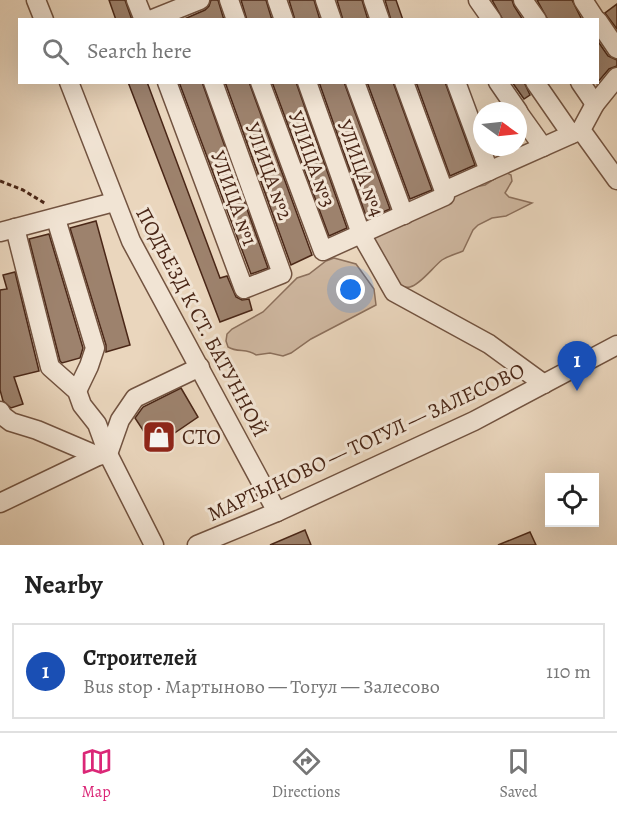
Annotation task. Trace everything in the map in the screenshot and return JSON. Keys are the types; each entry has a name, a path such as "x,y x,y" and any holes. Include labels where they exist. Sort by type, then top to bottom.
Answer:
{"street":[{"path":"36,0 43,18"},
{"path":"136,0 143,18"},
{"path":"229,0 236,18"},
{"path":"278,0 283,18"},
{"path":"325,0 331,18"},
{"path":"373,0 379,18"},
{"path":"478,0 491,18"},
{"path":"523,0 536,18"},
{"path":"583,0 596,18"},
{"path":"156,18 189,6"},
{"path":"599,23 617,49"},
{"path":"444,191 576,132 617,77"},
{"name":"ПОДЪЕЗД К СТ. БАТУННОЙ","path":"70,84 131,242 277,512"},
{"name":"УЛИЦА №1","path":"168,84 244,289 282,274"},
{"name":"УЛИЦА №2","path":"214,84 282,274"},
{"name":"УЛИЦА №3","path":"261,84 322,251 361,234"},
{"name":"УЛИЦА №4","path":"308,84 361,234 394,292 489,344 544,384"},
{"path":"356,84 404,215"},
{"path":"361,234 446,196 405,84"},
{"path":"457,84 489,171"},
{"path":"499,84 512,102"},
{"path":"537,84 617,180"},
{"path":"581,84 595,104"},
{"path":"527,124 543,147"},
{"path":"114,202 8,230 50,367 77,391 82,405 97,424 103,455 154,545"},
{"path":"56,219 94,348 89,366 77,391"},
{"name":"МАРТЫНОВО — ТОГУЛ — ЗАЛЕСОВО","path":"197,545 277,512 474,421 617,345"},
{"path":"0,503 103,455 120,420 135,398 200,367"},
{"path":"0,411 11,422 103,455"}],"path":[{"path":"0,181 23,190 51,207 74,211"}],"shaded area":[{"path":"505,172 511,175 512,181 505,193 509,197 532,203 506,216 492,218 478,225 473,230 463,251 442,260 414,286 403,287 397,283 387,269 374,238 422,213 442,207 457,192 485,185"},
{"path":"334,258 356,264 374,289 376,305 283,356 270,353 256,355 228,347 227,334 232,329 263,312 297,278 309,274"}],"building":[{"path":"109,0 125,0 131,18 115,18"},
{"path":"211,0 218,0 223,18 187,18 205,10"},
{"path":"241,0 266,0 271,18 246,18"},
{"path":"289,0 314,0 319,18 294,18"},
{"path":"337,0 362,0 367,18 342,18"},
{"path":"385,0 396,0 402,18 390,18"},
{"path":"492,0 512,0 522,18 502,18"},
{"path":"537,0 572,0 581,18 547,18"},
{"path":"617,4 617,29 605,13"},
{"path":"599,43 608,56 617,60 617,66 609,69 599,81"},
{"path":"129,84 148,84 220,278 227,276 236,297 242,300 249,299 252,310 220,322"},
{"path":"180,84 203,84 268,268 251,274"},
{"path":"226,84 250,84 312,255 291,265"},
{"path":"273,84 297,84 347,228 329,236"},
{"path":"320,84 345,84 390,209 367,219"},
{"path":"368,84 394,84 432,190 410,199"},
{"path":"417,84 446,84 475,165 450,176"},
{"path":"513,84 525,84 530,95 524,99"},
{"path":"96,221 130,345 106,352 106,345 70,228"},
{"path":"49,234 83,348 80,358 62,363 29,239"},
{"path":"15,272 39,371 14,377 23,404 11,408 3,401 0,390 0,290 7,289 3,275"},
{"path":"181,388 198,417 154,447 135,418 143,407"},
{"path":"305,530 311,545 270,545"},
{"path":"530,532 536,545 498,545"}],"place":[{"name":"Строителей","path":"577,391"},
{"name":"СТО","path":"159,437"}]}
